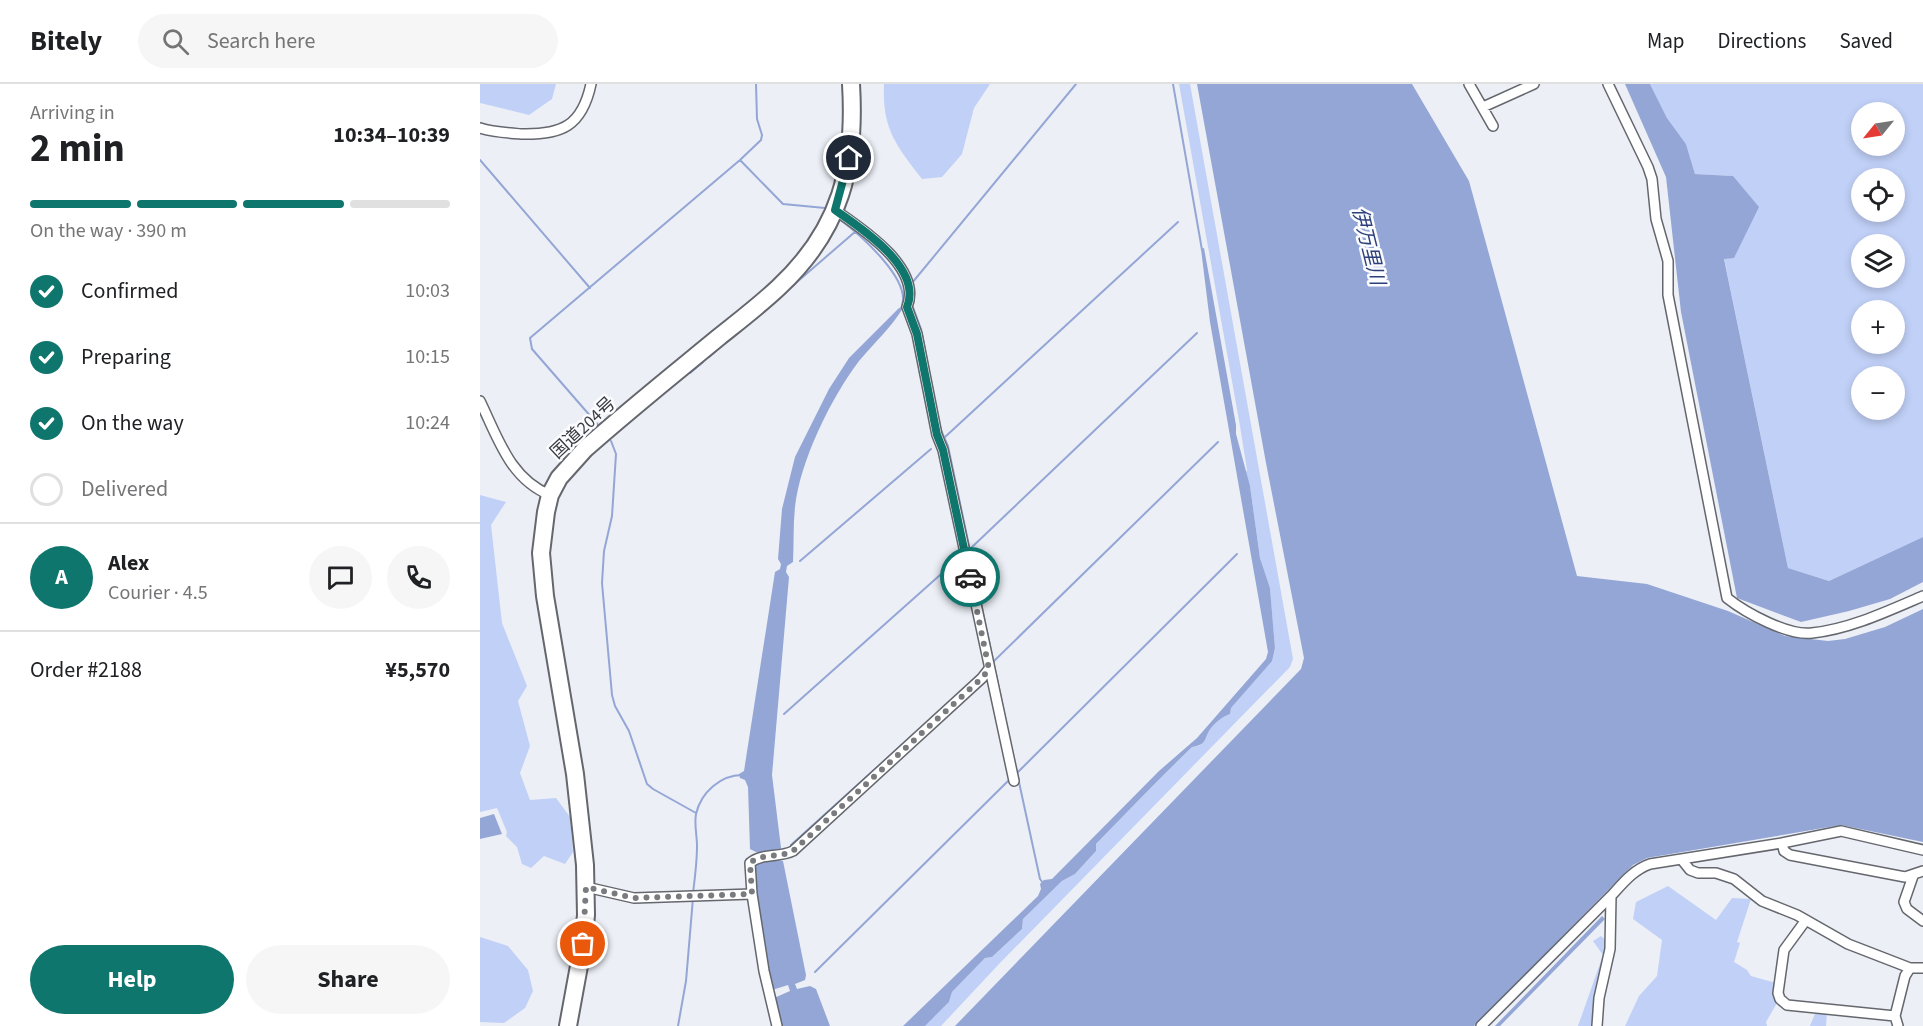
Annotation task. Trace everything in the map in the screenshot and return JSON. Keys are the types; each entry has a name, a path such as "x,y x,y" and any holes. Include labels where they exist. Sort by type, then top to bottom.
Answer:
{"highway":[{"name":"国道204号","path":"568,1026 583,944 586,887 583,835 575,774 542,574 543,532 550,495 559,478 585,448 778,288 807,256 835,210 847,171 853,120 850,84"}],"street":[{"path":"480,128 512,134 545,134 559,131 574,121 583,111 588,101 591,84"},
{"path":"1469,84 1494,126"},
{"path":"1483,107 1534,84"},
{"path":"1608,84 1652,179 1656,219 1668,261 1668,295 1727,598 1737,606 1787,630 1811,633 1876,615 1923,596"},
{"path":"835,210 879,241 906,279 910,301 907,307 917,334 937,435 943,450 1014,781"},
{"path":"480,401 508,458 521,477 537,490 550,495"},
{"path":"777,1026 764,971 752,894 750,863 755,858 782,855 793,851 982,678 989,669"},
{"path":"1481,1026 1632,873 1641,867 1841,831 1923,850"},
{"path":"1782,843 1784,850 1790,855 1905,877 1923,871"},
{"path":"1682,860 1690,870 1698,873 1716,873 1734,879 1762,901 1806,920 1848,944 1910,968 1922,968 1923,957"},
{"path":"1913,876 1904,902 1907,909 1923,921"},
{"path":"586,887 634,898 752,894"},
{"path":"1598,1026 1599,998 1610,949 1611,896"},
{"path":"1806,920 1784,950 1778,993 1780,999 1787,1005 1895,1016"},
{"path":"1898,1026 1895,1016 1905,976 1910,968"}],"shaded area":[{"path":"480,84 556,84 552,99 529,115 480,103"},
{"path":"884,84 990,84 974,108 962,154 942,177 922,179 898,146 892,136 885,113"},
{"path":"1179,84 1190,84 1293,659 1290,667 941,1026 925,1026 949,1002 952,992 985,958 992,957 1022,929 1023,919 1062,881 1075,874 1096,851 1096,844 1144,795 1192,747 1204,742 1211,728 1230,714 1231,708 1272,660 1275,648 1270,588 1260,558 1250,486 1245,474 1247,470 1240,426"},
{"path":"1650,84 1923,84 1923,537 1829,581 1788,568 1724,258 1733,176 1695,174 1686,144 1667,118"},
{"path":"480,495 506,502 491,525 502,623 527,686 518,701 530,746 520,773 530,800 556,798 570,817 573,852 565,864 544,856 531,868 522,864 517,847 506,836 507,832 497,808 480,812"},
{"path":"1668,886 1716,920 1732,898 1751,899 1737,942 1740,943 1734,962 1747,970 1751,976 1776,983 1777,1003 1766,1022 1767,1026 1625,1026 1639,996 1657,976 1662,940 1633,919 1636,902"},
{"path":"1601,936 1607,941 1594,1026 1578,1026 1603,955 1593,941"},
{"path":"480,937 508,946 528,970 533,991 525,1008 504,1023 480,1022"},
{"path":"1816,1011 1827,1012 1826,1026 1810,1026"}],"water":[{"name":"伊万里川","path":"1197,84 1412,84 1469,181 1577,576 1647,584 1728,611 1785,636 1828,641 1845,639 1885,627 1923,609 1923,842 1841,825 1647,858 1633,865 1474,1026 955,1026 1301,669 1304,658"},
{"path":"1625,84 1650,84 1667,118 1686,144 1695,174 1733,176 1759,207 1734,258 1724,259 1788,568 1829,581 1923,537 1923,582 1890,599 1801,622 1737,598 1681,312 1666,177"},
{"path":"1204,248 1236,434 1250,486 1260,558 1270,588 1275,648 1272,661 1231,708 1230,714 1213,725 1204,742 1192,747 1144,795 1096,844 1096,851 1075,874 1062,881 1023,919 1022,929 992,957 985,958 952,992 949,1002 925,1026 903,1026 1038,896 1041,889 1040,884 1044,880 1052,879 1159,771 1197,738 1266,659 1268,652 1210,322 1201,249"},
{"path":"899,308 903,308 848,376 828,411 803,470 795,507 793,562 787,566 786,572 789,577 772,775 781,848 772,860 783,861 806,975 805,980 795,984 797,989 810,986 816,989 830,1026 781,1026 774,998 790,991 788,985 772,990 757,900 755,866 766,853 750,849 748,787 739,774 744,771 775,572 780,569 781,564 778,559 782,509 795,457 829,389 849,358"},
{"path":"494,814 502,834 480,839 480,818"},
{"path":"1602,916 1605,919 1500,1026 1495,1026"}],"waterway":[{"path":"599,426 532,349 530,338 761,140 762,135 757,119 756,84"},
{"path":"912,283 1076,84"},
{"path":"1173,84 1202,250"},
{"path":"480,160 590,288"},
{"path":"740,160 783,204 825,208"},
{"path":"838,218 859,235 883,259 893,273 900,286 903,299 900,310"},
{"path":"945,437 1178,222"},
{"path":"790,288 856,231"},
{"path":"911,302 921,329 934,398"},
{"path":"971,548 1197,333"},
{"path":"709,357 729,339"},
{"path":"690,373 703,362"},
{"path":"940,428 948,446 1010,741"},
{"path":"611,441 616,454 612,516 604,551 602,583 612,695 615,706 629,731 647,784 696,813"},
{"path":"993,662 1218,442"},
{"path":"800,561 931,449"},
{"path":"1018,772 1237,554"},
{"path":"784,714 958,559"},
{"path":"791,845 916,732"},
{"path":"1017,773 1040,879 1043,883"},
{"path":"693,893 697,852 695,818 699,806 713,786 727,778 742,775"},
{"path":"815,972 1008,781"},
{"path":"678,1026 686,981 693,898"}],"way so far":[{"path":"583,944 586,887 634,898 752,894 750,863 755,858 782,855 793,851 982,678 989,669 970,577"}],"route":[{"path":"849,158 835,210 879,241 906,279 911,298 907,307 917,334 937,435 942,445 970,577"}]}
